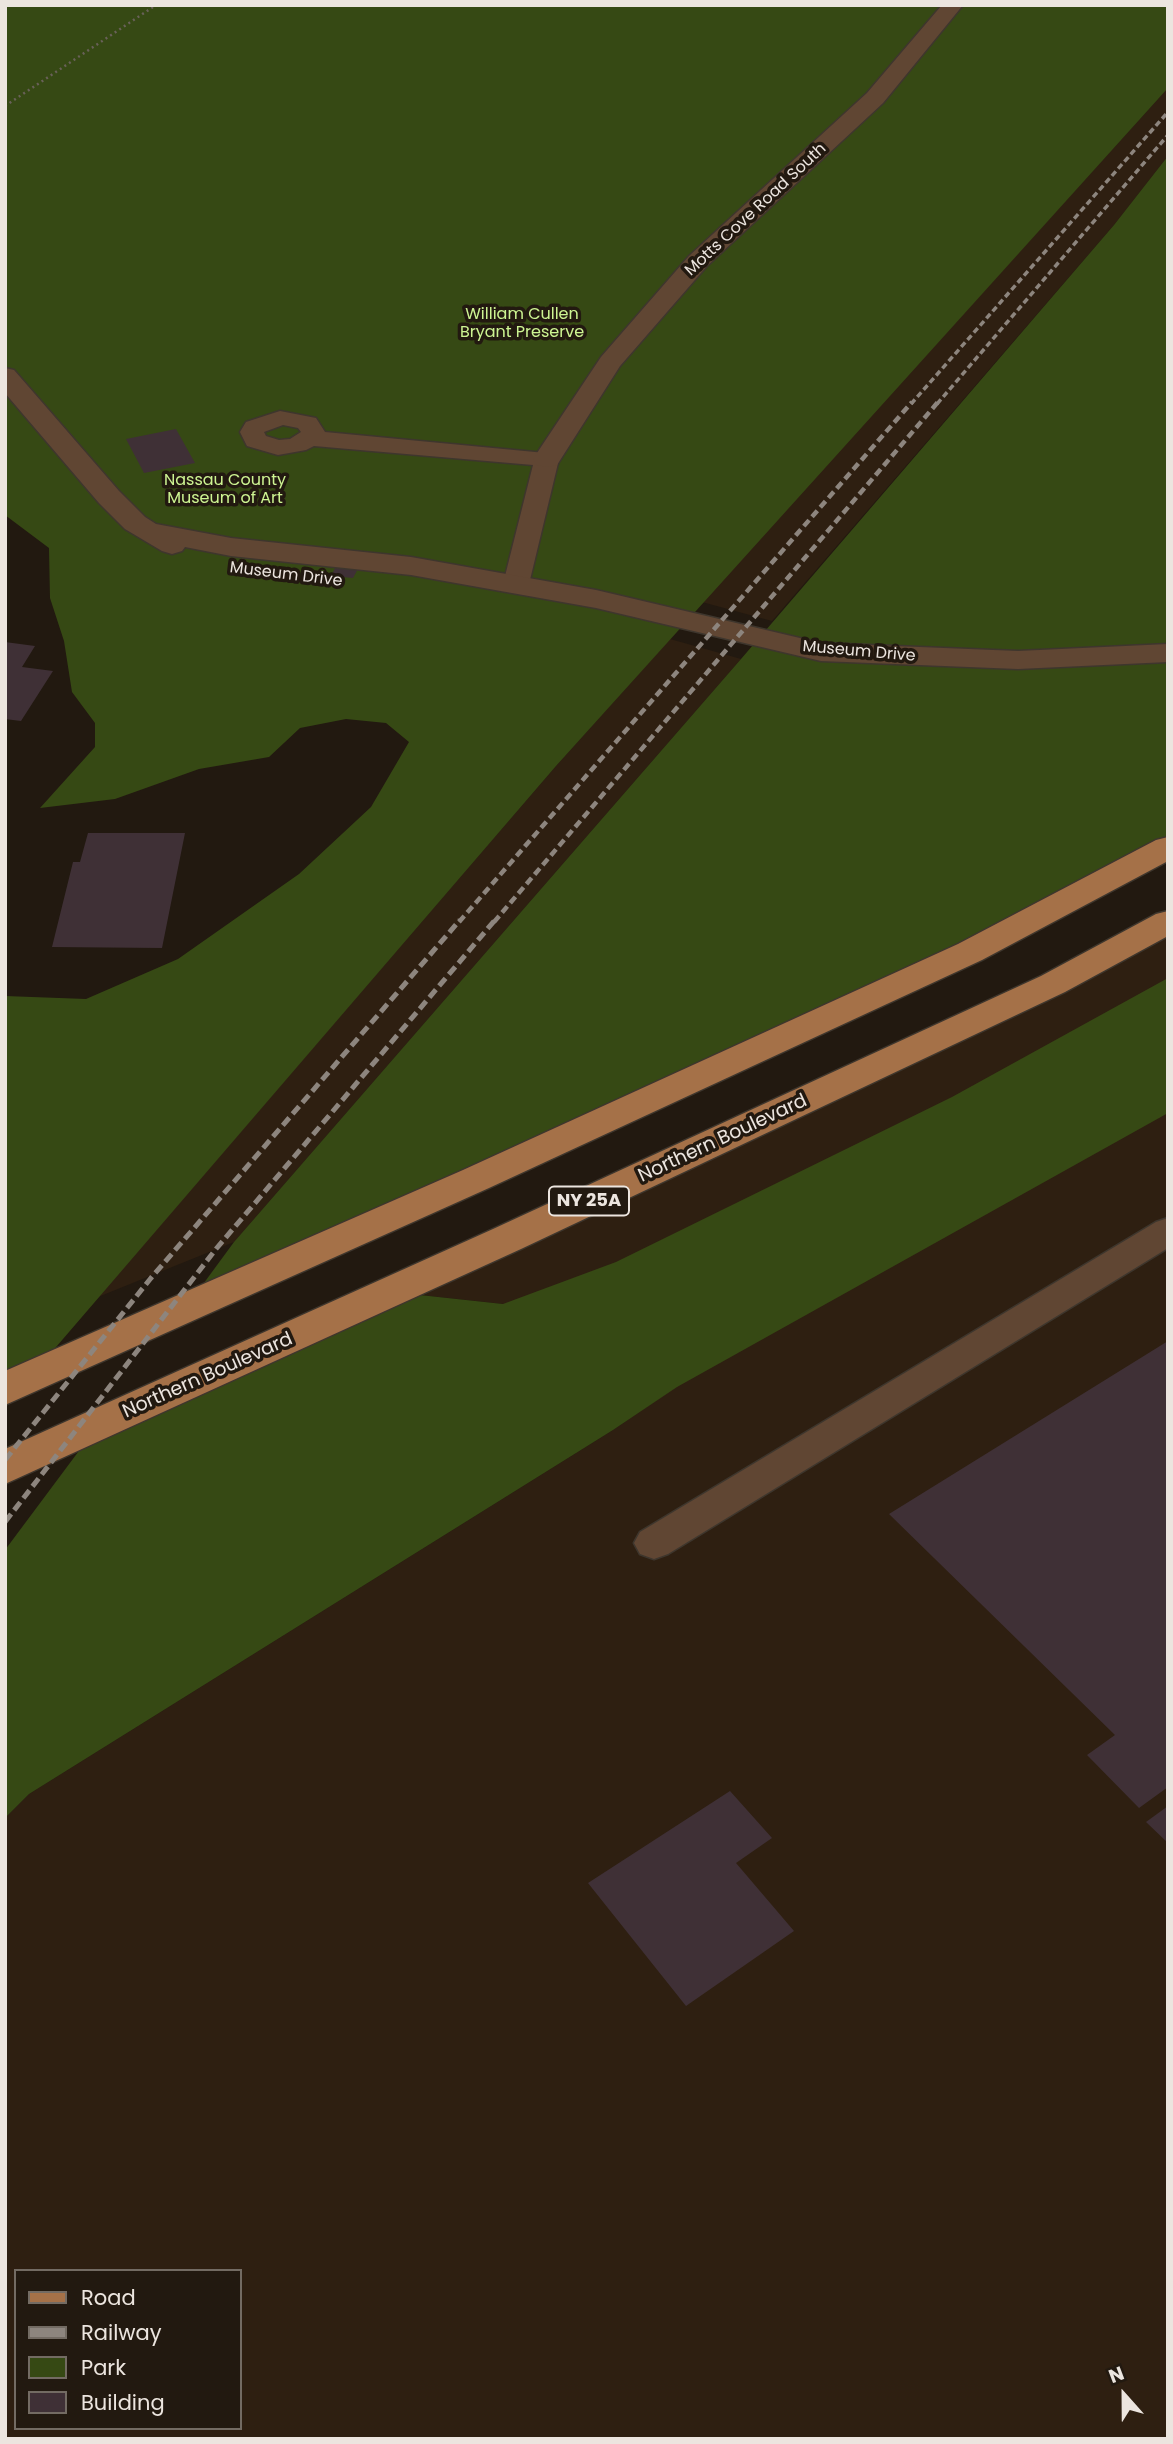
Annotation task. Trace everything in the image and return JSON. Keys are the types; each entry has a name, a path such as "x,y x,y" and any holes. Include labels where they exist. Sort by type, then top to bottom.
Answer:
{"main road":[{"path":"5,1389 476,1179 970,952 1168,847"},
{"name":"Northern Boulevard","path":"5,1468 508,1239 954,1031 1053,984 1168,922"}],"street":[{"name":"Motts Cove Road South","path":"547,459 610,362 698,261 875,98 953,5"},
{"name":"Museum Drive","path":"5,376 109,497 135,523 189,557 225,569 367,585 421,587 516,584 629,605 766,641 821,652 1018,660 1168,653"}],"lane":[{"path":"310,438 547,459 516,584"},
{"path":"653,1543 1168,1231"}],"path":[{"path":"5,106 156,5"}],"shaded area":[{"path":"1168,88 1168,156 1114,225 772,621 702,602"},
{"path":"670,639 741,659 234,1242 98,1297 556,766"},
{"path":"1168,922 1168,2439 5,2439 5,1818 29,1794 613,1430 677,1386 503,1304 392,1292"}],"green space":[{"name":"William Cullen Bryant Preserve","path":"5,5 1168,5 1168,88 556,766 32,1375 5,1389 5,996 86,999 178,959 299,874 371,807 409,742 386,723 346,719 300,728 269,757 199,769 115,799 40,808 95,747 95,723 72,692 64,641 50,598 49,548 5,515"},
{"path":"1168,156 1168,845 981,942 187,1306 234,1242 741,659 1114,225"},
{"path":"1168,978 1168,1113 677,1387 613,1430 29,1794 5,1818 5,1550 96,1428 392,1292 503,1304 616,1262 952,1097"}],"building":[{"path":"176,429 195,463 144,473 126,439"},
{"path":"337,564 359,567 353,578 331,576"},
{"path":"5,642 35,646 22,667 53,671 21,721 5,719"},
{"path":"88,833 185,833 162,948 52,947 73,862 80,862"},
{"path":"1168,1341 1168,1787 1139,1808 1087,1755 1115,1735 889,1514"},
{"path":"730,1791 772,1838 736,1863 794,1931 686,2006 588,1883"},
{"path":"1168,1806 1168,1843 1146,1822"}],"railway":[{"path":"911,404 1168,112"},
{"path":"937,404 1168,135"},
{"path":"459,922 912,402"},
{"path":"494,922 938,402"},
{"path":"5,1460 151,1278 460,920"},
{"path":"5,1522 216,1249 495,920"}],"park label":[{"name":"Nassau County Museum of Art","path":"225,490"}]}
